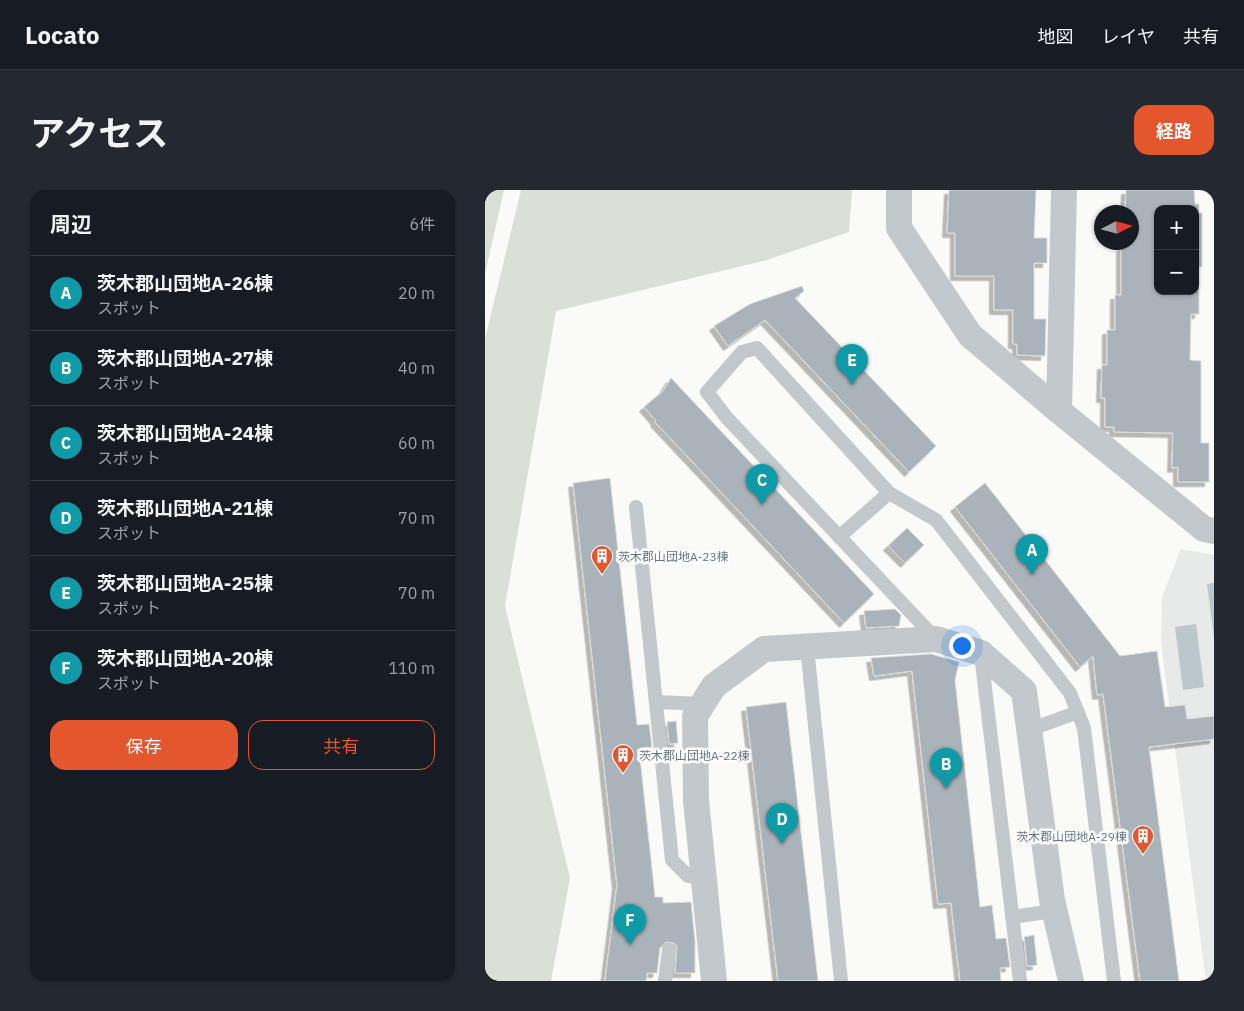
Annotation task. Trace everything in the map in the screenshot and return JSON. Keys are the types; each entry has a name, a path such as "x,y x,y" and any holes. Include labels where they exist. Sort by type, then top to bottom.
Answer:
{"street":[{"path":"899,190 899,228 970,335 1059,411 1204,529 1214,531"},
{"path":"1059,411 1064,190"},
{"path":"714,981 696,800 695,726 695,716 714,686 764,650 936,639 981,654 1024,691 1054,911 1071,981"}],"lane":[{"path":"936,639 727,418 707,392 742,352 757,348 889,492 936,520 1070,693 1084,728 1114,981"},
{"path":"839,537 889,492"},
{"path":"637,507 672,860 688,876 704,878"},
{"path":"807,647 841,981"},
{"path":"981,654 1020,981"},
{"path":"656,702 703,704"},
{"path":"1029,730 1078,712"},
{"path":"1013,917 1054,911"},
{"path":"665,981 669,950"}],"shaded area":[{"path":"485,190 504,190 485,274"},
{"path":"521,190 852,190 849,232 767,260 556,311 505,606 570,878 551,981 485,981 485,339"},
{"path":"1181,549 1214,555 1214,981 1206,981 1161,643 1162,597"},
{"path":"1214,583 1214,638 1207,584"},
{"path":"1196,624 1204,687 1183,690 1175,627"}],"building":[{"path":"949,190 1036,190 1034,238 1047,238 1047,263 1034,263 1034,319 1046,319 1045,356 1017,355 1017,344 1013,344 1013,310 994,310 994,276 955,276 955,233 947,233"},
{"path":"1126,190 1194,190 1195,204 1199,205 1154,205 1154,295 1199,295 1199,314 1191,314 1190,360 1201,361 1201,443 1209,443 1209,482 1178,482 1178,467 1172,468 1173,433 1114,432 1114,427 1105,427 1105,398 1101,398 1102,365 1107,365 1107,330 1115,330 1115,295 1121,295 1121,250 1139,250 1139,205 1125,205"},
{"path":"1199,213 1202,213 1202,267 1199,267"},
{"path":"802,286 804,291 795,298 936,446 909,472 765,320 728,346 714,326 750,304"},
{"path":"671,378 874,594 844,623 655,422 644,407 663,391"},
{"path":"610,478 637,725 649,724 652,747 639,749 655,897 663,897 663,903 691,902 695,942 695,973 675,973 677,947 674,943 666,942 660,948 657,973 647,973 646,981 605,981 617,885 573,483"},
{"path":"985,483 1120,656 1157,651 1165,707 1185,705 1187,719 1214,716 1214,739 1149,747 1179,981 1140,981 1103,694 1097,695 1093,656 1080,667 955,507"},
{"path":"907,528 924,545 905,563 888,546"},
{"path":"895,609 901,615 899,626 866,628 864,611"},
{"path":"931,654 959,662 955,680 980,907 992,905 996,939 1006,938 1010,967 1000,968 1001,981 960,981 951,903 938,904 912,671 874,676 871,658"},
{"path":"786,702 818,981 778,981 746,707"},
{"path":"676,721 678,743 669,744 667,722"},
{"path":"1034,935 1037,965 1027,966 1024,937"}],"place":[{"name":"茨木郡山団地A-25棟","path":"852,385"},
{"name":"茨木郡山団地A-24棟","path":"762,505"},
{"name":"茨木郡山団地A-23棟","path":"602,575"},
{"name":"茨木郡山団地A-26棟","path":"1032,575"},
{"name":"茨木郡山団地A-22棟","path":"623,774"},
{"name":"茨木郡山団地A-27棟","path":"946,789"},
{"name":"茨木郡山団地A-21棟","path":"782,844"},
{"name":"茨木郡山団地A-29棟","path":"1143,855"},
{"name":"茨木郡山団地A-20棟","path":"630,945"}]}
